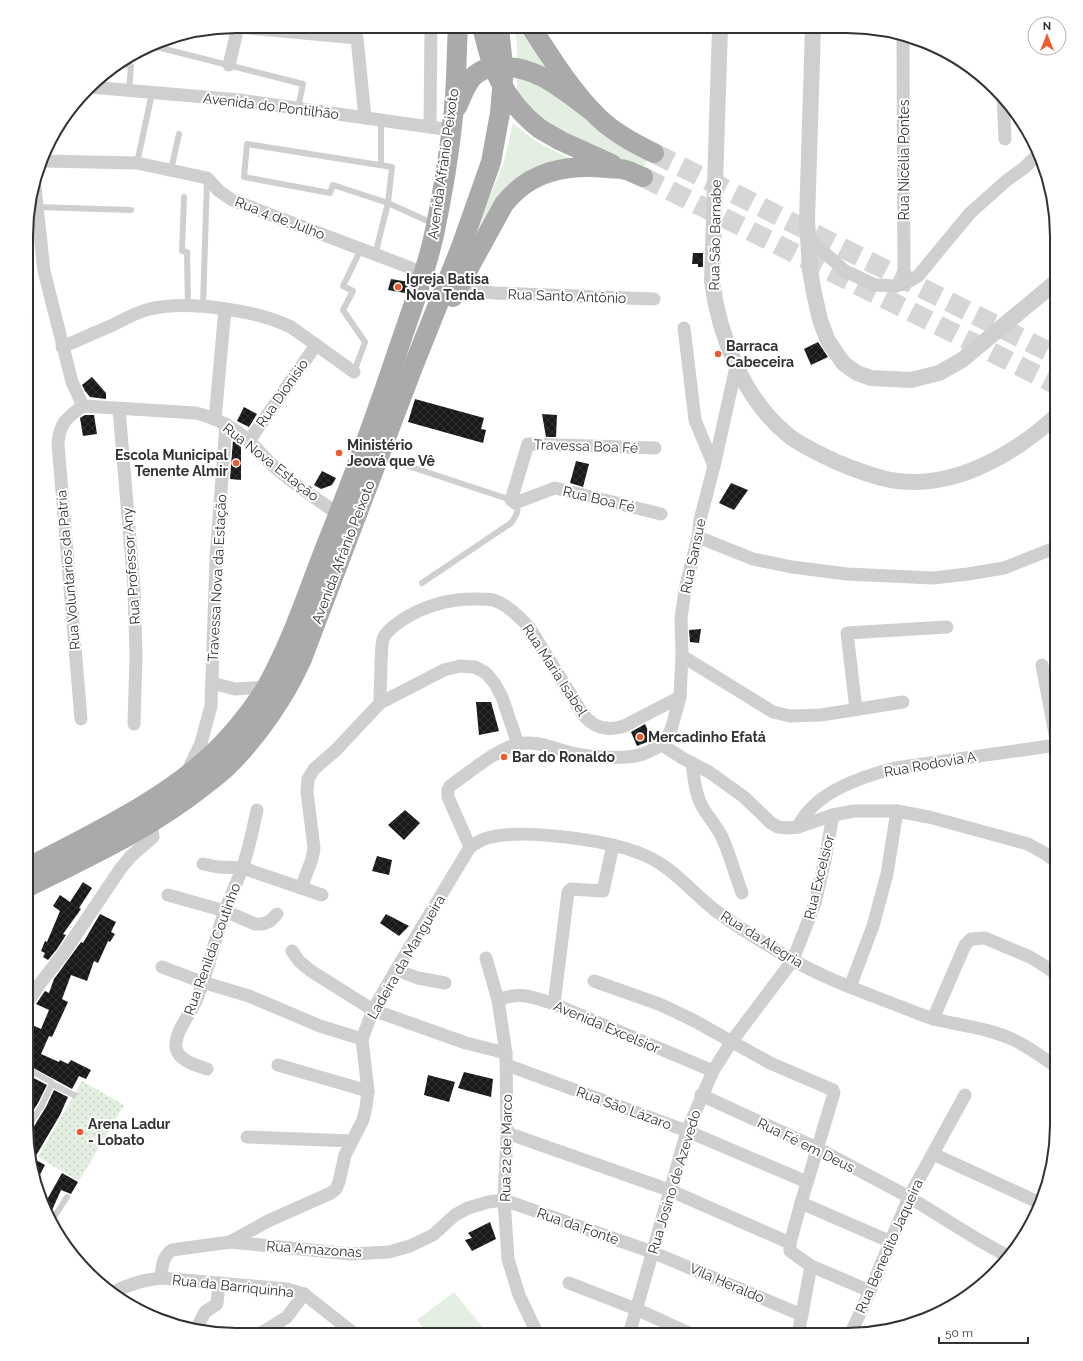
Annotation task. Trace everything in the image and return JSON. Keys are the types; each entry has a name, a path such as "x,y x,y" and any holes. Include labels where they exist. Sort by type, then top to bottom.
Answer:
{"main road":[{"name":"Avenida Afrânio Peixoto","path":"33,864 149,802 185,777 226,740 248,715 266,687 285,651 384,393 424,273 436,224 452,123 458,33"},
{"path":"413,367 504,204 511,195 525,183 552,171 567,168 593,166 634,173 561,141 540,129 520,111 495,72 484,33"},
{"name":"Avenida Afrânio Peixoto","path":"33,885 152,830 228,767 263,724 295,675 458,254 491,162 500,113 504,66 500,33"},
{"path":"535,33 574,89 593,112 616,132 654,153"},
{"path":"452,123 464,92 474,77 484,70 492,67 504,66 532,71 546,78 593,112"}],"street":[{"path":"229,65 237,33"},
{"path":"335,33 351,34 365,118"},
{"path":"430,127 431,33"},
{"name":"Rua São Barnabe","path":"720,33 712,281 718,318 736,367 763,409 788,435 817,452 846,466 870,475 892,480 923,481 952,476 975,469 1019,446 1050,422"},
{"path":"813,33 807,220 810,270 820,320 828,341 844,364 871,378 911,380 939,373 962,360 1050,287"},
{"name":"Rua Nicélia Pontes","path":"903,41 904,284"},
{"name":"Avenida do Pontilhão","path":"97,89 239,100 430,127 452,123"},
{"path":"1003,106 1005,139"},
{"path":"808,237 845,271 875,286 896,286 904,284 918,276 970,213 1034,158"},
{"path":"47,161 137,163 207,178"},
{"name":"Rua 4 de Julho","path":"207,178 219,191 232,200 424,273"},
{"path":"36,201 44,271 72,382 83,406"},
{"name":"Rua Santo Antônio","path":"457,289 495,293 654,299"},
{"path":"62,347 137,313 171,306 203,306 270,318 280,322 291,327 354,372"},
{"name":"Travessa Nova da Estação","path":"185,777 201,744 208,723 211,706 225,309"},
{"path":"684,328 694,420 714,466"},
{"name":"Rua Dionisio","path":"249,441 316,345"},
{"name":"Rua Sansue","path":"662,745 671,730 680,696 682,656 680,618 698,537 700,520 714,466 736,367"},
{"name":"Rua Nova Estação","path":"83,406 196,413 220,422 249,441 278,470 300,488 338,514"},
{"name":"Rua Voluntarios da Patría","path":"81,719 58,444 59,432 64,422 83,406"},
{"name":"Rua Professor Any","path":"119,409 134,588 136,656 134,724"},
{"name":"Travessa Boa Fé","path":"513,502 528,444 655,448"},
{"name":"Rua Boa Fé","path":"513,502 555,488 662,514"},
{"path":"698,537 753,559 792,567 847,574 933,578 1004,568 1050,550"},
{"name":"Rua Maria Isabel","path":"380,704 383,639 389,630 403,620 436,604 462,599 488,599 495,601 510,609 521,619 529,627 582,713 587,720 595,726 606,729 615,729 624,726 680,696"},
{"path":"856,709 847,633 946,627"},
{"path":"682,656 773,712 790,716 820,715 903,702"},
{"path":"1042,665 1050,708"},
{"path":"301,888 312,859 314,848 307,792 308,779 314,769 336,750 380,704 444,670 460,666 475,667 486,673 495,684 502,697 518,744"},
{"path":"212,683 235,689 266,687"},
{"path":"470,847 448,797 448,790 450,786 505,749 518,744 539,744 573,753 593,756 620,757 642,754 662,745 709,772 744,798 771,823 778,827 798,827 833,814 854,811 897,811 929,817 1028,844 1050,857"},
{"name":"Rua Rodovia A","path":"798,827 805,816 820,800 839,787 881,772 895,768 1050,746"},
{"path":"692,763 699,800 702,807 716,824 742,893"},
{"name":"Rua Renilda Coutinho","path":"207,1069 179,1056 176,1048 176,1040 179,1031 192,1009 225,911 243,868 258,810"},
{"path":"850,988 873,926 888,874 897,811"},
{"name":"Rua Excelsior","path":"793,960 815,903 825,860 833,814"},
{"path":"33,994 67,949 121,868 152,830"},
{"name":"Rua da Alegria","path":"470,847 485,839 505,835 536,835 586,840 638,852 659,861 716,910 793,960 850,988 933,1019 972,1027 1015,1040 1050,1063"},
{"path":"554,1004 568,892 571,889 603,891 613,845"},
{"name":"Ladeira da Mangueira","path":"230,1242 268,1221 331,1193 336,1189 345,1155 363,1120 366,1107 368,1091 362,1039 373,1010 470,847"},
{"path":"203,864 218,867 243,868 322,895"},
{"path":"168,896 225,911 255,924 263,924 270,921 277,914"},
{"path":"933,1019 965,944 971,939 985,938 1030,957 1050,970"},
{"name":"Rua São Lázaro","path":"292,951 299,961 311,972 373,1010 466,1043 686,1131 807,1182"},
{"name":"Rua 22 de Marco","path":"486,958 498,1000 506,1059 507,1133 504,1200 508,1259 519,1295 535,1328"},
{"name":"Rua Josino de Azevedo","path":"631,1328 686,1131 713,1071 732,1041 793,960"},
{"path":"162,967 202,982 249,996 320,1026 362,1039"},
{"path":"396,970 418,978 445,983"},
{"path":"594,981 659,1004 693,1020 770,1063 833,1090 834,1093 807,1182 790,1247"},
{"name":"Avenida Excelsior","path":"498,1000 515,995 528,995 554,1004 713,1071"},
{"path":"278,1065 368,1091"},
{"name":"Rua Fé em Deus","path":"702,1095 817,1148 909,1197 1004,1254"},
{"name":"Rua Benedito Jaqueira","path":"853,1328 909,1197 965,1095"},
{"path":"507,1133 669,1190 790,1247 811,1266 870,1291"},
{"path":"247,1137 352,1141"},
{"path":"933,1154 1035,1202"},
{"name":"Rua Amazonas","path":"230,1242 351,1254 389,1252 410,1246 433,1235 454,1215 468,1208 488,1202 504,1200"},
{"name":"Rua da Fonte","path":"504,1200 652,1252"},
{"path":"801,1203 889,1241"},
{"path":"161,1278 164,1258 172,1250 230,1242"},
{"name":"Vila Heraldo","path":"652,1252 802,1315"},
{"path":"801,1328 802,1315 811,1266"},
{"name":"Rua da Barriquinha","path":"118,1290 136,1282 161,1278 287,1289 304,1294"},
{"path":"199,1324 205,1312 217,1304 219,1283"},
{"path":"569,1283 636,1309 678,1328"},
{"path":"268,1328 287,1317 304,1294 348,1328"}],"lane":[{"path":"160,48 303,84 298,108"},
{"path":"127,65 131,66 129,91"},
{"path":"137,163 152,93"},
{"path":"381,120 381,165"},
{"path":"171,170 179,134"},
{"path":"375,255 388,203 392,167 247,144 244,177 330,193 333,185 388,203 436,224"},
{"path":"203,306 207,178"},
{"path":"184,197 182,251 187,252 188,306"},
{"path":"37,207 131,210"},
{"path":"354,372 365,342 344,310 353,291 344,286 361,249"},
{"path":"379,457 513,502 518,508 517,515 511,523 422,583"},
{"path":"33,1072 52,1084 74,1095"},
{"path":"33,1120 42,1106 52,1084"},
{"path":"55,1216 67,1197"}],"green space":[{"path":"515,33 526,33 584,116 603,135 620,146 648,159 642,169 544,124 517,95 517,44"},
{"path":"513,123 541,144 572,159 555,162 471,243 504,162"},
{"name":"Arena Ladur - Lobato","path":"82,1081 124,1105 79,1181 38,1157"},
{"path":"454,1292 483,1328 423,1328 417,1320"}],"building":[{"path":"693,253 703,253 703,267 698,267 698,264 692,264"},
{"path":"391,279 409,282 405,293 388,290"},
{"path":"818,342 828,357 811,365 804,349"},
{"path":"92,377 106,393 106,399 90,397 85,391 82,385"},
{"path":"415,399 484,418 481,429 486,430 483,443 408,422"},
{"path":"244,407 257,414 249,427 237,421"},
{"path":"542,414 557,415 556,437 546,437"},
{"path":"85,415 94,415 97,434 83,436 80,418"},
{"path":"233,440 241,445 241,480 230,479"},
{"path":"576,461 589,464 583,487 570,483"},
{"path":"322,471 336,478 332,485 321,489 314,485"},
{"path":"731,483 748,490 734,510 719,503"},
{"path":"701,629 699,643 690,642 689,630"},
{"path":"476,702 491,702 499,731 479,735"},
{"path":"645,724 652,740 637,746 631,732"},
{"path":"405,810 420,823 404,840 388,825"},
{"path":"377,856 392,860 389,875 372,871"},
{"path":"83,882 92,888 79,908 81,909 63,934 66,935 48,960 43,957 45,953 41,951 45,941 47,942 60,911 53,906 60,895 70,902"},
{"path":"100,914 116,922 111,932 115,934 110,942 108,941 98,963 94,961 87,981 71,975 62,999 68,1002 52,1037 49,1036 41,1054 59,1062 60,1060 68,1064 71,1060 91,1070 86,1079 79,1076 72,1089 33,1068 33,1025 41,1029 49,1010 36,1004 45,991 49,993 54,979 81,942 83,943"},
{"path":"386,914 409,926 399,936 380,923"},
{"path":"464,1072 493,1079 491,1097 458,1088"},
{"path":"428,1075 455,1082 449,1102 424,1095"},
{"path":"33,1078 47,1085 33,1111"},
{"path":"54,1090 68,1097 60,1115 36,1156 33,1128 46,1107"},
{"path":"36,1160 45,1165 40,1175"},
{"path":"62,1173 78,1182 71,1194 61,1190 52,1210 47,1199"},
{"path":"490,1222 496,1239 472,1251 465,1240 472,1238 468,1233"}],"tunnel":[{"path":"654,153 1050,352"},
{"path":"643,177 1050,381"}],"place":[{"name":"Igreja Batisa Nova Tenda","path":"398,287"},
{"name":"Barraca Cabeceira","path":"718,354"},
{"name":"Ministério Jeová que Vê","path":"339,453"},
{"name":"Escola Municipal Tenente Almir","path":"236,463"},
{"name":"Mercadinho Efatá","path":"640,737"},
{"name":"Bar do Ronaldo","path":"504,757"},
{"name":"Arena Ladur - Lobato","path":"80,1132"}]}
